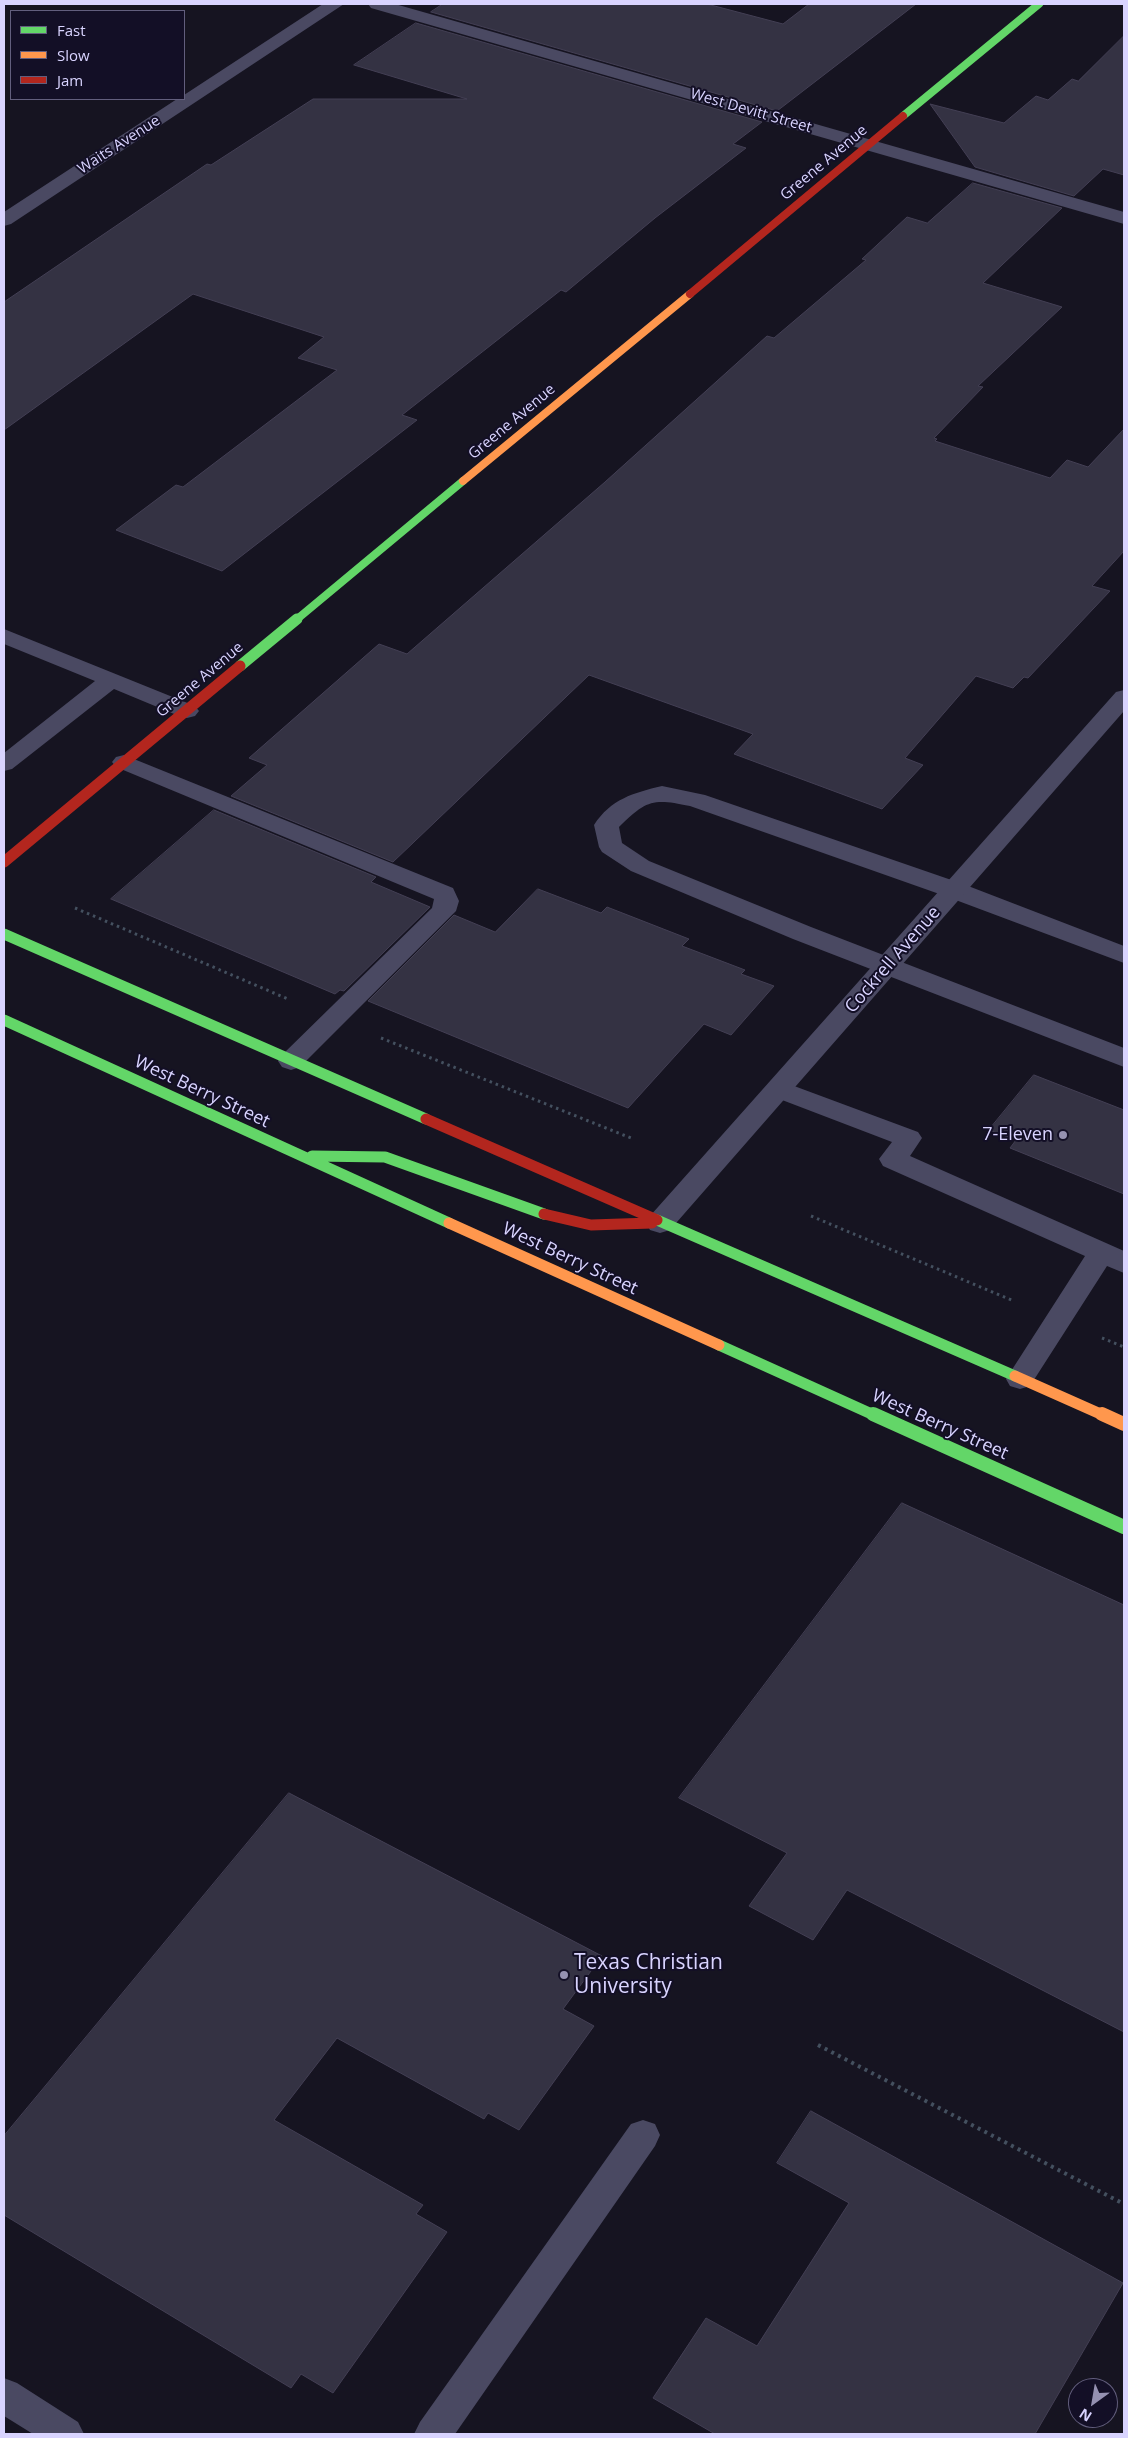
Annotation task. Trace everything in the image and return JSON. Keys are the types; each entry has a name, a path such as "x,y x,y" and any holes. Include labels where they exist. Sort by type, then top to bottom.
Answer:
{"main road":[{"name":"Greene Avenue","path":"4,862 1039,4"},
{"path":"4,934 1124,1424"},
{"name":"West Berry Street","path":"4,1020 300,1156 1124,1527"},
{"path":"300,1156 385,1157 534,1212 590,1225 660,1222"}],"street":[{"name":"Waits Avenue","path":"4,220 335,4"},
{"name":"West Devitt Street","path":"377,4 1124,218"},
{"path":"4,636 186,711"},
{"path":"4,764 111,680"},
{"name":"Cockrell Avenue","path":"660,1222 1124,698"},
{"path":"124,762 444,894 447,901 443,911 291,1061"},
{"path":"1124,955 954,890 696,800 662,793 629,804 606,825 611,847 640,866 802,933 1124,1058"},
{"path":"778,1089 909,1138 893,1159 1113,1257 1058,1320 1020,1379"},
{"path":"433,2434 643,2135"},
{"path":"4,2394 65,2434"}],"path":[{"path":"811,1216 1124,1347"},
{"path":"818,2045 1124,2204"}],"building":[{"path":"443,4 707,4 783,24 809,4 916,4 777,111 431,12"},
{"path":"416,23 762,122 733,144 746,148 655,218 566,292 561,290 402,415 417,420 222,571 116,530 176,485 183,487 337,370 298,358 324,337 193,294 4,430 4,302 207,164 211,165 313,99 467,99 354,65"},
{"path":"1124,36 1124,175 1103,169 1074,196 975,167 930,104 1004,123 1036,96 1048,100 1072,79 1078,81"},
{"path":"973,183 1062,208 983,283 1062,307 978,386 983,387 934,438 937,439 935,441 1050,478 1067,460 1088,467 1124,429 1124,551 1092,586 1110,591 1028,678 1024,677 1013,688 976,676 905,758 923,765 882,809 734,754 753,734 589,675 393,862 231,796 267,765 249,758 379,644 407,654 605,482 767,336 774,338 866,260 862,259 907,217 927,223"},
{"path":"214,810 376,877 371,882 430,907 344,991 340,990 335,994 111,899"},
{"path":"538,889 601,913 607,907 689,939 682,946 745,970 741,974 774,986 731,1035 704,1024 628,1108 368,1001 454,915 495,932"},
{"name":"7-Eleven","path":"1034,1075 1124,1110 1124,1194 1010,1148 1016,1140 989,1130"},
{"path":"902,1503 1124,1605 1124,2032 847,1890 813,1940 749,1906 787,1853 679,1798"},
{"path":"289,1793 602,1956 563,2009 594,2026 519,2130 488,2113 484,2119 337,2038 274,2120 423,2205 416,2214 447,2232 333,2393 301,2374 291,2388 4,2215 4,2136"},
{"path":"811,2111 1123,2283 1035,2434 715,2434 653,2398 706,2318 757,2346 849,2203 777,2163"}],"traffic: fast":[{"path":"903,116 1039,4"},
{"path":"240,666 463,481"},
{"path":"4,934 426,1119"},
{"path":"4,1020 449,1223"},
{"path":"312,1156 385,1157 544,1214"},
{"path":"657,1220 1015,1376"},
{"path":"719,1345 1124,1527"}],"traffic: slow":[{"path":"463,481 690,294"},
{"path":"449,1223 719,1345"},
{"path":"1015,1376 1124,1424"}],"traffic: jam":[{"path":"690,294 903,116"},
{"path":"4,862 240,666"},
{"path":"426,1119 657,1220"},
{"path":"544,1214 591,1225 652,1223"}],"place":[{"name":"7-Eleven","path":"1063,1135"},
{"name":"Texas Christian University","path":"564,1975"}]}
